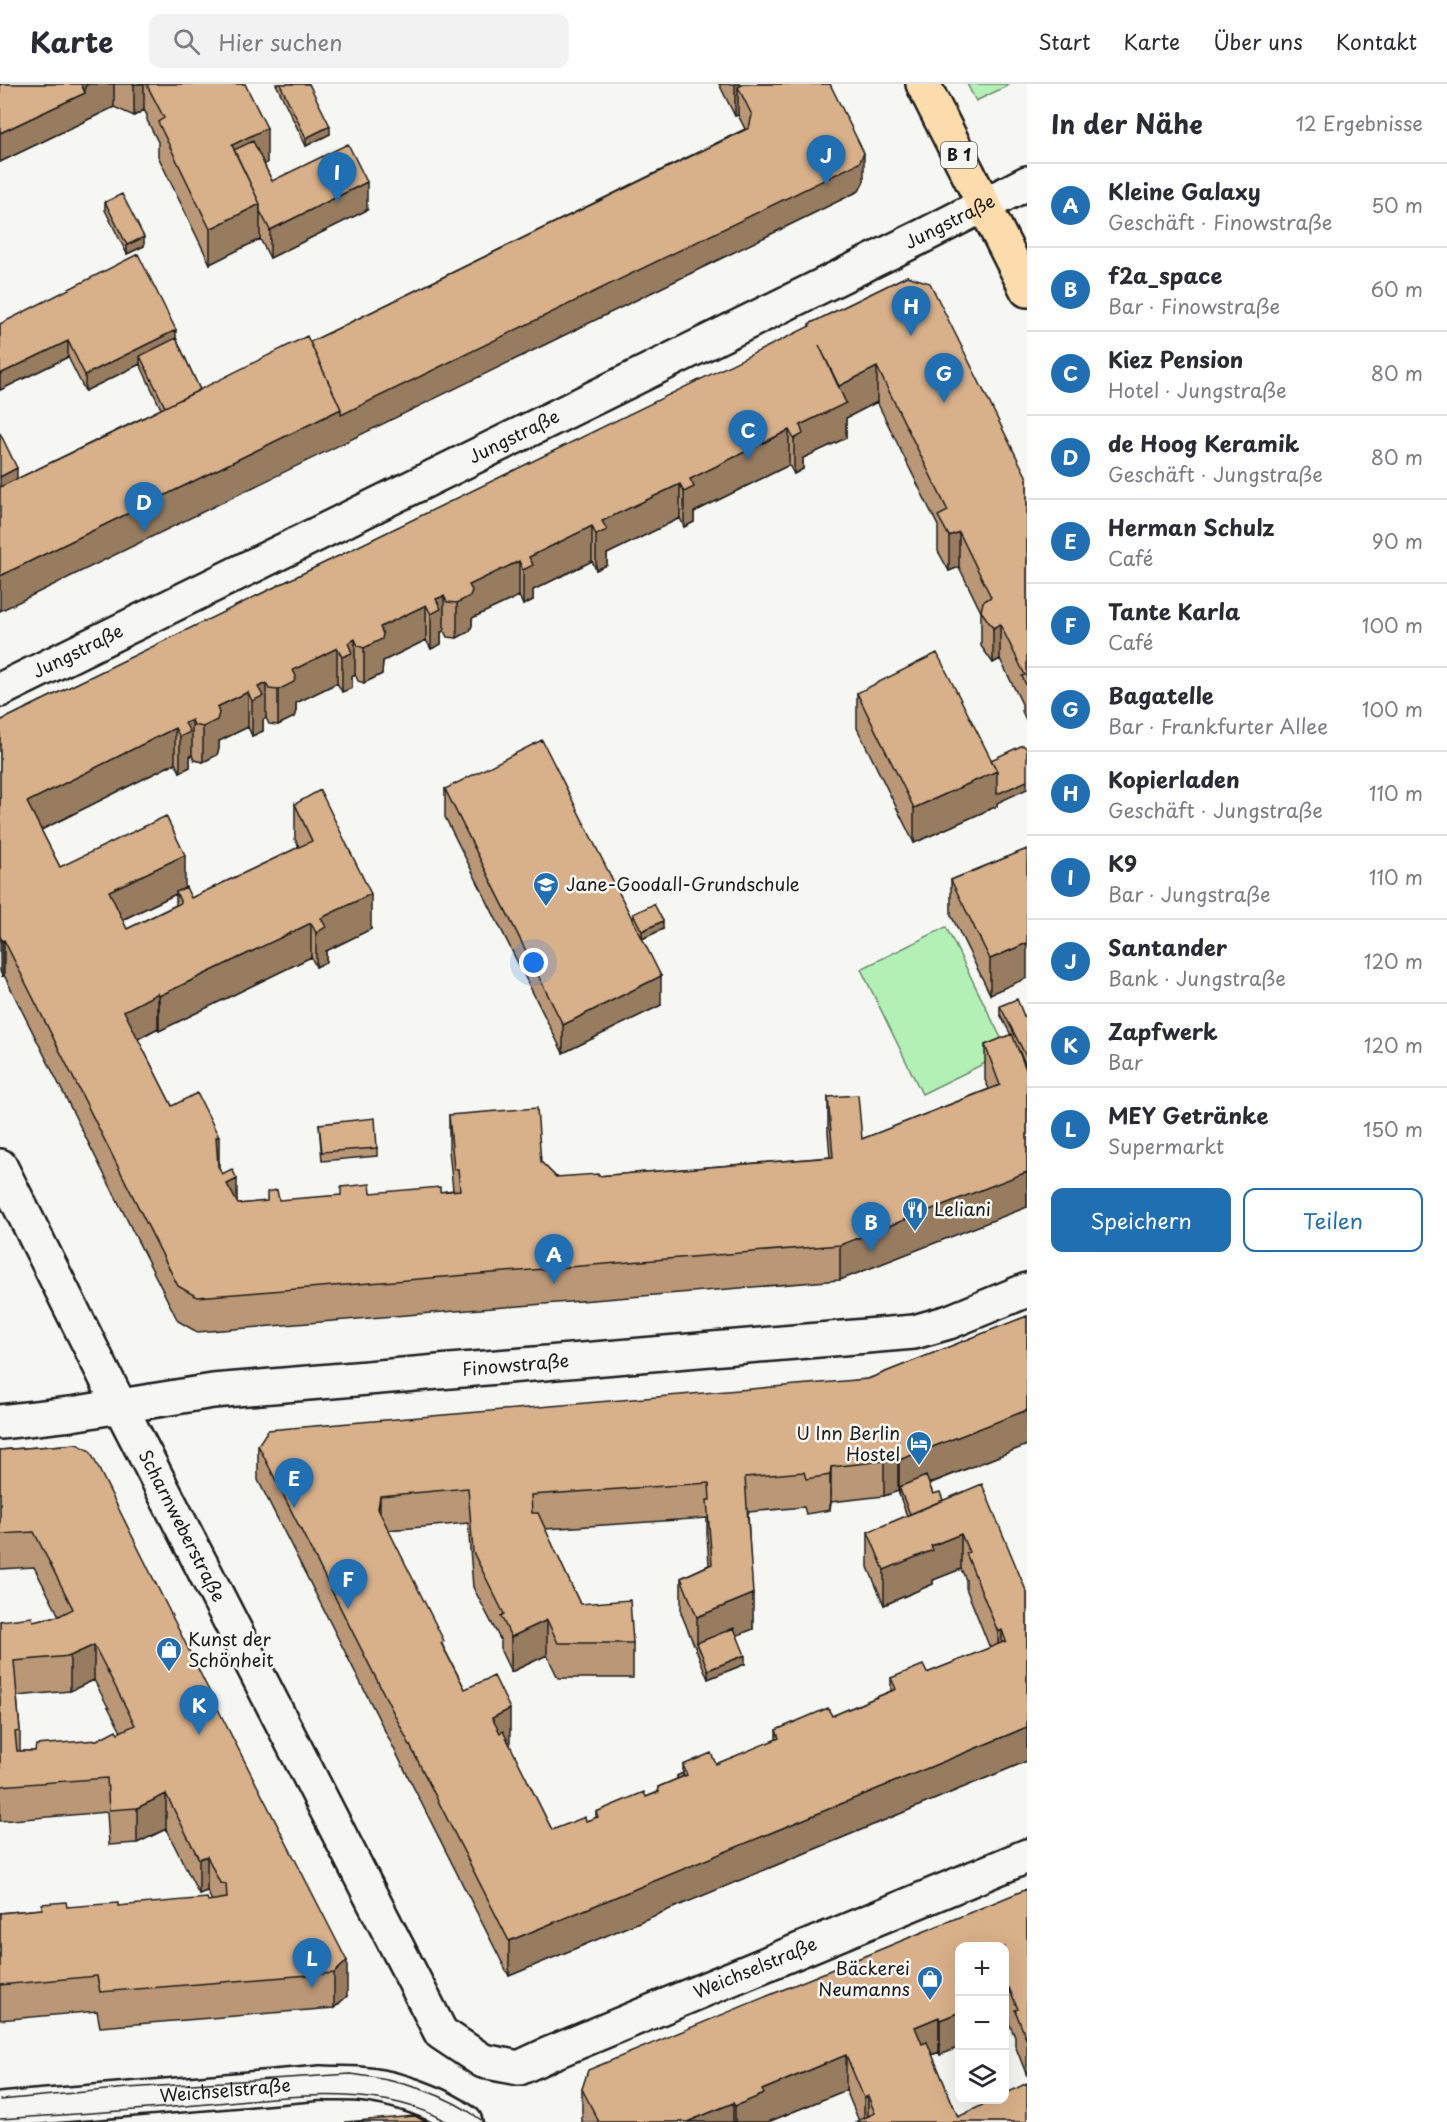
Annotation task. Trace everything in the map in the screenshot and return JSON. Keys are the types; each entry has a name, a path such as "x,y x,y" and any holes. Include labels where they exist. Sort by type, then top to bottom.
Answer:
{"main road":[{"name":"B 1","path":"923,84 1027,290"}],"street":[{"name":"Jungstraße","path":"0,690 1027,183"},
{"name":"Scharnweberstraße","path":"0,1166 120,1406 441,2033 483,2061"},
{"name":"Finowstraße","path":"0,1422 213,1391 914,1332 949,1322 1027,1290"},
{"name":"Weichselstraße","path":"483,2061 519,2068 1027,1856"},
{"name":"Weichselstraße","path":"0,2110 321,2084 360,2084 400,2092 457,2116"}],"green space":[{"path":"967,84 1008,84 1009,85 976,101"},
{"path":"946,927 1008,1052 922,1094 861,969"}],"building":[{"path":"0,84 81,84 85,93 0,133"},
{"path":"245,84 267,128 232,145 260,204 210,229 158,122 164,118 147,85"},
{"path":"280,84 309,84 330,126 306,138"},
{"path":"744,84 830,84 864,153 859,163 341,415 341,409 310,342 749,128 752,115 738,87"},
{"path":"253,141 272,181 348,144 367,182 270,230 234,150"},
{"path":"122,194 144,237 127,245 105,202"},
{"path":"138,254 176,330 85,375 68,341 0,374 0,324"},
{"path":"907,276 930,283 1027,478 1027,687 1022,676 1025,675 1000,624 993,628 981,611 983,602 991,597 959,532 949,536 938,516 948,511 877,367 839,386 819,345 846,403 800,425 803,434 794,439 789,430 690,479 694,487 684,492 680,484 602,521 607,530 596,535 592,526 529,557 533,565 523,570 519,561 469,585 472,590 470,596 457,603 447,602 444,596 436,599 441,609 431,614 426,605 380,627 383,634 382,639 364,648 358,646 355,639 348,643 352,653 342,657 337,648 293,670 296,676 294,682 278,690 269,689 266,683 258,687 263,696 252,701 248,692 217,707 219,713 217,720 203,727 194,725 192,720 185,723 190,732 180,737 175,728 27,802 60,867 166,816 185,855 109,891 127,929 181,903 176,892 186,887 191,898 312,841 295,804 320,790 371,894 321,918 326,927 316,933 311,923 159,996 158,993 124,1011 172,1106 197,1093 219,1137 216,1137 218,1166 222,1174 232,1169 237,1179 227,1184 238,1204 267,1201 267,1192 277,1190 279,1200 341,1195 341,1187 370,1184 371,1193 440,1187 440,1192 460,1190 458,1169 454,1169 449,1115 537,1108 541,1162 556,1177 598,1174 598,1176 833,1157 828,1097 858,1095 862,1139 1000,1085 985,1045 1012,1034 1027,1072 1027,1172 840,1245 197,1297 178,1286 0,936 0,721 810,326 809,324"},
{"path":"307,336 341,409 0,576 0,487"},
{"path":"176,338 200,390 165,407 140,356"},
{"path":"0,433 17,468 0,477"},
{"path":"937,653 997,771 914,808 857,693"},
{"path":"542,740 661,976 563,1025 445,789"},
{"path":"1023,745 1027,749 1027,781 997,794 997,771 991,760"},
{"path":"1027,849 1027,943 990,959 951,880"},
{"path":"654,904 663,921 642,931 633,914"},
{"path":"1017,999 1024,1016 1027,1015 1027,1056 1000,1006"},
{"path":"375,1118 377,1148 322,1152 319,1124"},
{"path":"1027,1316 1027,1410 899,1460 898,1456 884,1461 831,1467 830,1475 806,1479 804,1472 745,1477 753,1594 697,1617 681,1578 712,1564 707,1500 710,1500 709,1483 531,1495 532,1513 538,1513 580,1604 630,1600 633,1643 558,1643 547,1620 511,1637 501,1616 504,1614 473,1552 468,1488 380,1496 378,1509 444,1641 441,1643 465,1689 494,1676 510,1709 492,1718 500,1733 503,1731 552,1830 585,1817 586,1821 598,1817 596,1812 644,1792 646,1797 659,1792 658,1787 687,1775 683,1765 711,1753 716,1764 779,1738 776,1730 828,1708 832,1716 896,1689 891,1678 923,1665 927,1673 1006,1641 1002,1630 998,1632 966,1553 969,1552 961,1534 931,1546 933,1550 884,1570 868,1532 982,1484 1027,1593 1027,1727 509,1941 258,1445 268,1430 868,1379"},
{"path":"77,1444 90,1451 223,1719 347,1961 334,1973 100,1992 97,1976 0,1985 0,1913 42,1909 42,1904 66,1902 67,1907 118,1903 118,1906 227,1898 226,1884 220,1883 207,1856 199,1859 166,1794 137,1808 109,1810 107,1778 0,1786 0,1621 32,1617 33,1621 59,1616 73,1609 34,1532 0,1534 0,1450","holes":["94,1645 135,1725 118,1733 116,1730 97,1740 36,1745 35,1751 17,1751 15,1732 20,1731 14,1661 70,1656"]},
{"path":"926,1476 933,1494 940,1492 943,1500 910,1514 899,1487"},
{"path":"734,1628 745,1655 708,1670 697,1643"},
{"path":"1027,1889 1027,2041 1009,1988 1009,1942 955,1942 955,2014 940,2020 939,2017 915,2027 922,2044 927,2042 958,2117 985,2104 1009,2104 1009,2092 1027,2083 1027,2122 855,2122 875,2113 868,2096 864,2098 846,2055 762,2090 764,2094 735,2106 733,2103 687,2122 599,2122 582,2089 588,2070"},
{"path":"415,2116 426,2122 345,2122"}],"tram line":[{"path":"0,2100 127,2088 351,2074 403,2084 437,2095 484,2122"},
{"path":"0,2119 284,2097 354,2096 388,2101 418,2109 446,2122"}],"place":[{"name":"Santander","path":"826,185"},
{"name":"K9","path":"337,202"},
{"name":"Kopierladen","path":"911,336"},
{"name":"Bagatelle","path":"944,403"},
{"name":"Kiez Pension","path":"748,460"},
{"name":"de Hoog Keramik","path":"144,532"},
{"name":"Jane-Goodall-Grundschule","path":"546,908"},
{"name":"Leliani","path":"915,1233"},
{"name":"f2a_space","path":"871,1252"},
{"name":"Kleine Galaxy","path":"554,1284"},
{"name":"U Inn Berlin Hostel","path":"919,1467"},
{"name":"Herman Schulz","path":"294,1508"},
{"name":"Tante Karla","path":"348,1609"},
{"name":"Kunst der Schönheit","path":"169,1673"},
{"name":"Zapfwerk","path":"199,1735"},
{"name":"MEY Getränke","path":"312,1988"},
{"name":"Bäckerei Neumanns","path":"930,2002"}]}
